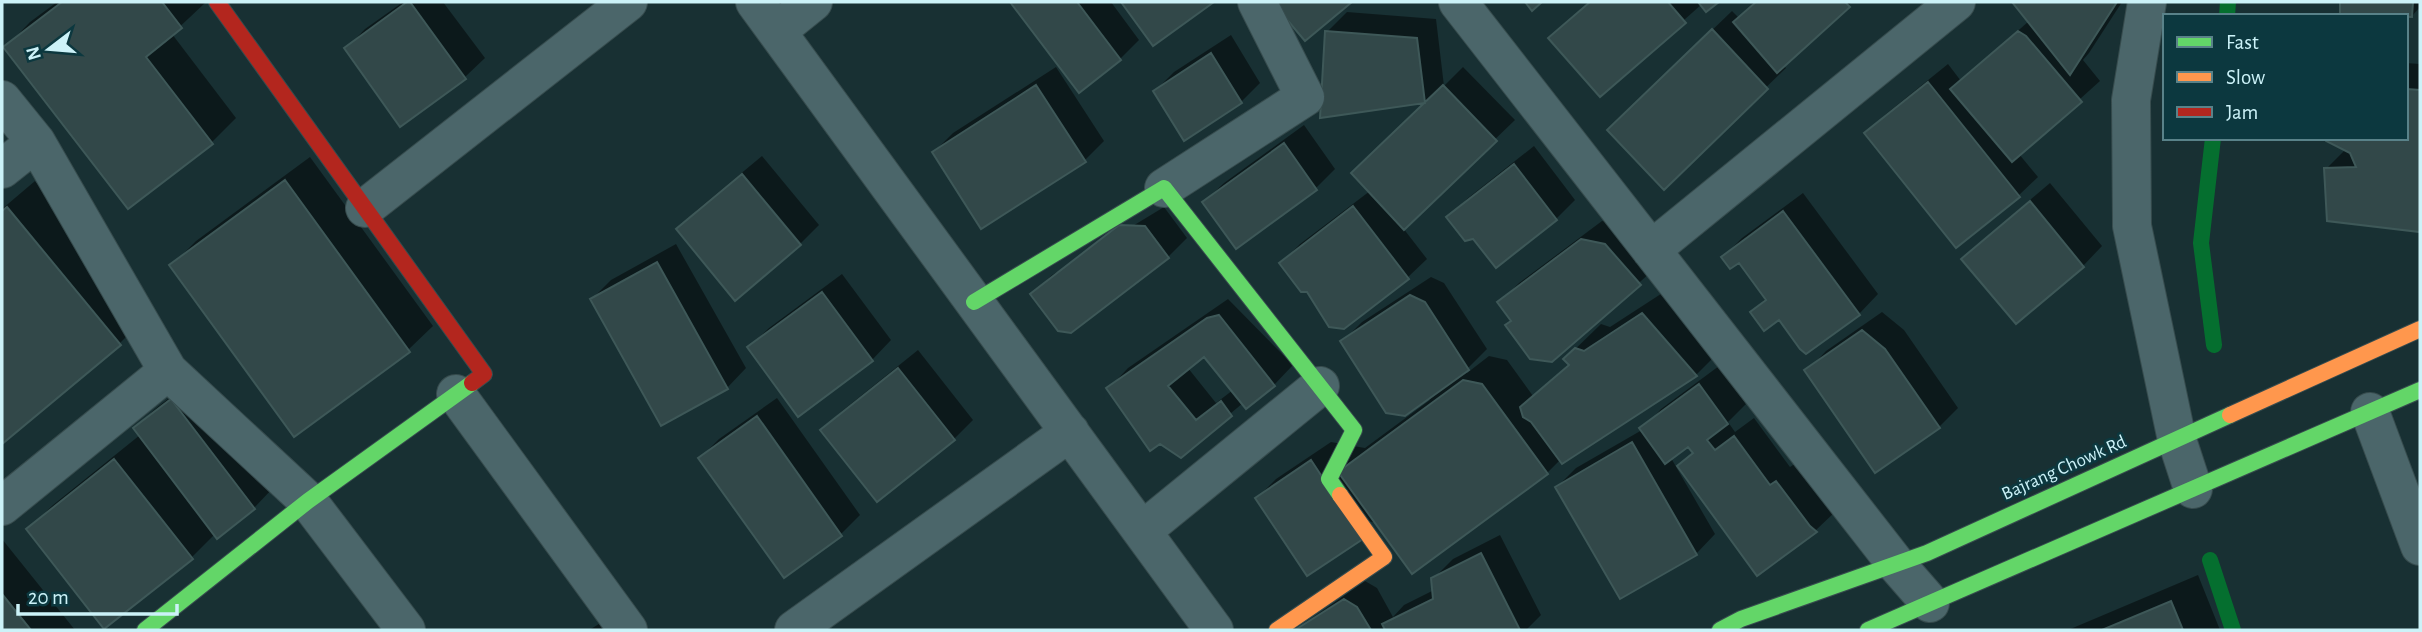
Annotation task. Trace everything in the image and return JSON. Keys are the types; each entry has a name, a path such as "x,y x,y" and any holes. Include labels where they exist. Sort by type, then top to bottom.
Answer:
{"street":[{"path":"145,630 308,501 484,374 217,2"},
{"path":"365,208 628,2"},
{"path":"813,2 766,16 1214,630"},
{"path":"974,302 1164,188 1305,97 1256,2"},
{"path":"1458,2 1896,564 1930,603"},
{"path":"1651,250 1956,2"},
{"path":"2147,2 2132,100 2132,226 2177,440 2193,489"},
{"path":"2,100 36,142 169,371 308,501 406,630"},
{"path":"2,169 36,142"},
{"path":"1164,188 1354,430 1329,479 1384,557 1277,630"},
{"name":"Bajrang Chowk Rd","path":"1720,630 1741,619 1927,553 2420,329"},
{"path":"2,506 169,371"},
{"path":"1142,531 1320,386"},
{"path":"1868,630 2420,390"},
{"path":"456,394 628,630"},
{"path":"2370,412 2420,546"},
{"path":"794,630 1070,432"}],"building":[{"path":"62,2 162,2 182,28 146,57 213,144 128,209 3,47"},
{"path":"410,2 466,79 400,127 344,48"},
{"path":"1010,2 1077,2 1121,60 1079,93"},
{"path":"1121,2 1214,2 1153,46"},
{"path":"1272,2 1352,2 1305,41"},
{"path":"1525,2 1542,2 1532,11"},
{"path":"1590,2 1668,2 1686,23 1600,97 1548,38"},
{"path":"1698,2 1719,2 1706,12"},
{"path":"1756,2 1845,2 1850,7 1777,73 1733,22"},
{"path":"2012,2 2117,2 2070,75"},
{"path":"2340,2 2413,2 2412,17 2408,17 2408,14 2340,14"},
{"path":"1712,29 1768,89 1664,190 1607,130"},
{"path":"1325,31 1417,38 1425,103 1320,118"},
{"path":"2018,31 2026,36 2082,102 2012,162 1950,89"},
{"path":"1211,53 1242,103 1184,141 1153,91"},
{"path":"1928,82 2020,197 1956,248 1864,133"},
{"path":"1036,85 1086,162 981,229 932,152"},
{"path":"1443,85 1497,141 1404,230 1351,173"},
{"path":"2408,89 2420,90 2420,232 2327,221 2324,168 2356,167 2350,153 2326,141 2408,140"},
{"path":"1284,143 1317,190 1236,249 1202,202"},
{"path":"1514,164 1557,220 1496,268 1473,239 1465,241 1446,217"},
{"path":"742,174 801,245 735,301 676,229"},
{"path":"285,180 410,352 294,437 169,265"},
{"path":"2030,201 2084,267 2016,324 1961,259"},
{"path":"1353,206 1409,279 1344,329 1329,327 1307,292 1301,292 1279,263"},
{"path":"7,207 121,345 2,444 2,211"},
{"path":"1783,211 1860,315 1806,354 1779,320 1764,331 1750,312 1766,300 1739,263 1730,269 1721,257"},
{"path":"1119,225 1145,226 1169,258 1071,333 1058,331 1030,294"},
{"path":"1581,239 1605,244 1641,285 1552,362 1530,359 1505,325 1511,321 1497,302"},
{"path":"657,262 728,389 661,426 590,299"},
{"path":"822,292 873,361 798,417 747,347"},
{"path":"1410,295 1425,302 1469,370 1405,416 1386,413 1340,341"},
{"path":"1642,313 1697,376 1562,464 1531,422 1523,417 1520,407 1569,365 1563,359 1575,348 1584,351"},
{"path":"1219,315 1275,386 1246,409 1204,357 1168,386 1196,420 1221,401 1232,416 1181,458 1160,444 1150,451 1106,388 1207,318"},
{"path":"1862,330 1885,349 1940,428 1875,473 1804,370"},
{"path":"898,368 955,440 877,502 820,430"},
{"path":"1463,380 1482,384 1548,474 1412,574 1338,472"},
{"path":"1699,384 1728,424 1707,440 1715,450 1734,436 1770,485 1776,481 1817,532 1757,576 1677,466 1693,453 1688,447 1665,464 1639,428"},
{"path":"171,399 255,509 217,539 133,428"},
{"path":"757,416 842,536 784,578 698,458"},
{"path":"1632,442 1697,555 1620,599 1555,487"},
{"path":"114,459 193,559 104,629 26,529"},
{"path":"1311,460 1363,539 1307,576 1255,498"},
{"path":"1481,553 1520,630 1385,630 1382,624 1433,599 1431,578"},
{"path":"2,594 31,630 2,630"},
{"path":"1344,599 1357,607 1371,630 1295,630"},
{"path":"2171,601 2183,630 2102,630"}],"waterway":[{"path":"2227,14 2228,2"},
{"path":"2213,140 2201,243 2214,345"},
{"path":"2210,560 2233,630"}],"traffic: fast":[{"path":"974,302 1164,188 1354,430 1329,479 1340,495"},
{"path":"145,630 308,501 472,383"},
{"path":"1868,630 2420,390"},
{"path":"1720,630 1741,619 1927,553 2230,415"}],"traffic: slow":[{"path":"2230,415 2420,329"},
{"path":"1277,630 1384,557 1340,495"}],"traffic: jam":[{"path":"217,2 484,374 472,383"}]}
